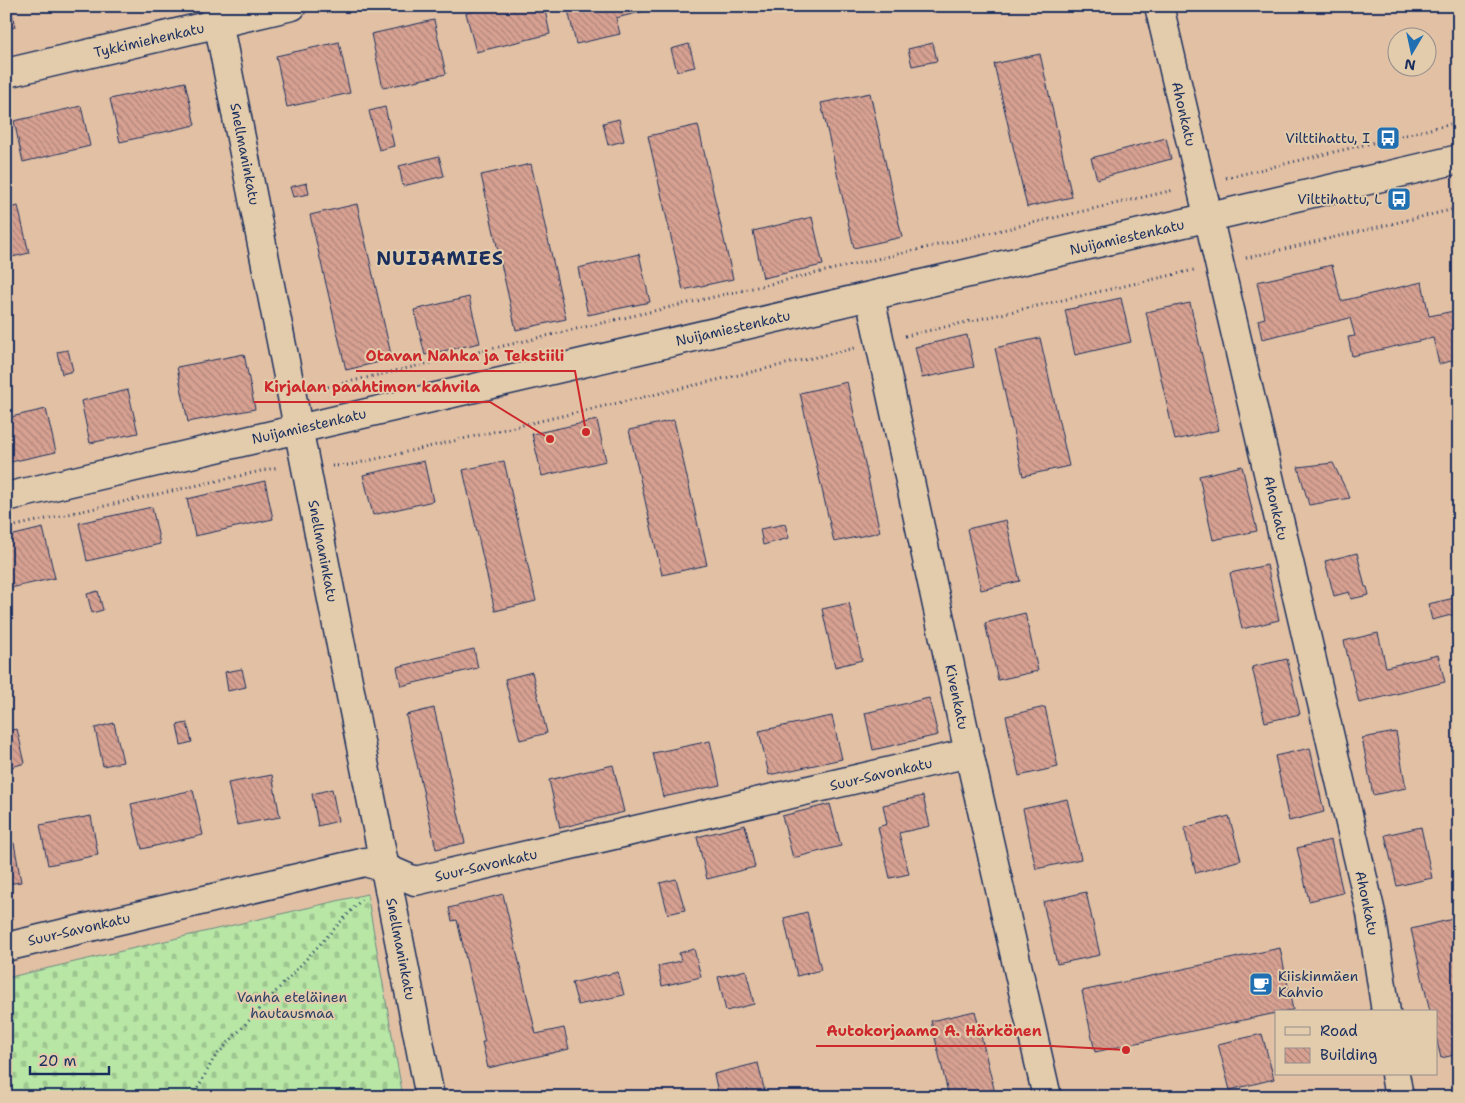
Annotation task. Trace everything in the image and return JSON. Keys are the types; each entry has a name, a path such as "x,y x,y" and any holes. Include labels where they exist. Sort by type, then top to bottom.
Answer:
{"street":[{"name":"Tykkimiehenkatu","path":"6,73 217,15 292,6"},
{"name":"Ahonkatu","path":"1159,6 1371,913 1386,1010"},
{"name":"Snellmaninkatu","path":"217,15 430,1097"},
{"name":"Nuijamiestenkatu","path":"6,497 1459,159"},
{"name":"Kivenkatu","path":"870,296 969,753 1047,1097"},
{"name":"Suur-Savonkatu","path":"6,946 365,862 415,881 969,753"},
{"path":"1395,1076 1399,1097"}],"path":[{"path":"292,395 1459,122"},
{"path":"6,528 277,466 350,465 1459,208"},
{"path":"193,1097 214,1058 367,894"},
{"path":"1440,1097 1457,1094"}],"green space":[{"name":"Vanha eteläinen hautausmaa","path":"367,894 403,1097 6,1097 6,978"}],"building":[{"path":"6,6 11,6 15,27 6,29"},
{"path":"496,6 544,6 550,34 476,52 466,13"},
{"path":"567,6 644,6 645,11 616,18 620,34 576,44"},
{"path":"678,6 696,6 679,10"},
{"path":"434,20 446,74 383,88 371,34"},
{"path":"339,42 350,93 287,107 276,56"},
{"path":"933,43 937,61 912,66 908,49"},
{"path":"689,44 695,67 677,71 671,49"},
{"path":"1040,54 1072,197 1027,207 994,64"},
{"path":"185,82 195,125 120,142 110,99"},
{"path":"870,93 902,237 854,248 821,103"},
{"path":"81,106 90,146 23,162 14,121"},
{"path":"385,107 394,146 379,150 369,111"},
{"path":"619,119 624,141 608,145 603,123"},
{"path":"698,125 733,279 683,290 648,136"},
{"path":"1166,138 1171,159 1097,179 1091,158"},
{"path":"439,156 444,176 403,186 399,166"},
{"path":"531,164 566,319 516,330 481,175"},
{"path":"307,183 309,194 293,197 290,187"},
{"path":"357,204 392,359 346,370 310,215"},
{"path":"18,206 29,253 8,258 6,251 6,209"},
{"path":"812,217 823,265 763,278 753,231"},
{"path":"639,254 650,302 588,315 578,268"},
{"path":"1332,265 1341,301 1422,282 1429,316 1459,310 1459,359 1439,364 1433,338 1352,356 1348,337 1355,336 1350,318 1262,339 1258,320 1265,318 1257,282"},
{"path":"469,297 480,343 425,355 414,310"},
{"path":"1121,298 1131,342 1075,355 1065,310"},
{"path":"1190,303 1219,430 1175,440 1146,312"},
{"path":"967,335 974,367 922,378 915,347"},
{"path":"1040,338 1069,466 1023,476 995,348"},
{"path":"68,350 73,371 62,374 57,352"},
{"path":"244,354 255,409 188,422 177,367"},
{"path":"847,382 880,532 834,542 800,393"},
{"path":"128,390 138,433 90,443 81,401"},
{"path":"46,409 56,452 6,463 6,418"},
{"path":"597,420 606,461 542,476 532,434"},
{"path":"674,420 707,565 662,575 629,430"},
{"path":"424,461 433,501 373,515 363,475"},
{"path":"504,461 536,601 495,611 463,470"},
{"path":"1333,463 1350,498 1309,505 1298,467"},
{"path":"1242,466 1257,531 1213,540 1199,476"},
{"path":"265,481 273,519 195,536 187,499"},
{"path":"152,507 160,544 87,561 79,523"},
{"path":"1006,520 1020,581 981,590 967,529"},
{"path":"785,524 789,538 763,545 760,529"},
{"path":"43,528 55,578 6,589 6,537"},
{"path":"1357,553 1365,587 1367,587 1369,595 1351,599 1349,592 1334,596 1325,561"},
{"path":"1267,565 1279,620 1242,629 1230,573"},
{"path":"98,591 103,610 92,613 87,594"},
{"path":"1459,597 1459,613 1432,620 1428,604"},
{"path":"849,603 862,660 835,667 822,609"},
{"path":"1025,613 1038,671 998,680 985,623"},
{"path":"1378,633 1386,667 1438,655 1445,682 1359,703 1344,641"},
{"path":"474,649 478,668 401,686 397,667"},
{"path":"1287,659 1300,714 1265,722 1252,667"},
{"path":"242,669 246,687 228,691 225,672"},
{"path":"532,672 547,733 520,740 505,679"},
{"path":"929,698 938,735 873,750 865,713"},
{"path":"1045,707 1058,767 1019,776 1006,716"},
{"path":"434,708 465,843 436,849 406,715"},
{"path":"832,716 842,759 769,775 759,731"},
{"path":"114,723 123,762 103,766 95,728"},
{"path":"187,723 192,742 181,745 177,725"},
{"path":"17,729 25,763 8,768 6,761 6,731"},
{"path":"1396,732 1406,788 1373,795 1362,738"},
{"path":"710,741 720,785 663,797 653,753"},
{"path":"1310,748 1324,812 1289,821 1275,756"},
{"path":"613,765 624,812 560,828 549,780"},
{"path":"272,775 280,817 237,825 228,783"},
{"path":"332,789 338,821 318,826 312,794"},
{"path":"193,790 203,835 142,849 131,804"},
{"path":"923,796 930,826 899,833 909,874 890,878 878,827 887,824 883,805"},
{"path":"1067,799 1081,859 1036,869 1023,809"},
{"path":"830,804 841,846 793,858 782,816"},
{"path":"91,816 98,855 48,865 40,825"},
{"path":"1229,816 1241,860 1196,873 1184,828"},
{"path":"745,825 755,867 707,879 697,837"},
{"path":"1421,827 1432,878 1397,886 1385,835"},
{"path":"1331,840 1343,893 1309,901 1297,848"},
{"path":"14,843 21,882 6,884 6,844"},
{"path":"676,879 685,910 668,914 660,883"},
{"path":"1086,892 1100,955 1057,964 1043,902"},
{"path":"503,894 536,1034 564,1028 569,1049 488,1068 482,1042 485,1042 457,920 452,921 449,908"},
{"path":"807,912 821,970 797,976 784,918"},
{"path":"1457,918 1459,926 1459,1054 1441,1058 1438,1045 1438,1010 1430,1010 1411,929"},
{"path":"1280,948 1293,1010 1275,1010 1275,1013 1095,1052 1082,991"},
{"path":"694,949 701,977 662,986 658,966 681,961 679,953"},
{"path":"746,970 754,1004 726,1011 718,977"},
{"path":"618,972 624,995 578,1005 572,983"},
{"path":"975,1011 996,1097 949,1097 931,1021"},
{"path":"1262,1034 1274,1079 1230,1090 1218,1044"},
{"path":"758,1063 766,1097 719,1097 714,1074"}],"place":[{"name":"Vilttihattu, I","path":"1388,138"},
{"name":"Vilttihattu, L","path":"1399,199"},
{"name":"Otavan Nahka ja Tekstiili","path":"586,432"},
{"name":"Kirjalan paahtimon kahvila","path":"550,439"},
{"name":"Kiiskinmäen Kahvio","path":"1261,984"},
{"name":"Autokorjaamo A. Härkönen","path":"1126,1050"}],"district":[{"name":"NUIJAMIES","path":"440,258"}]}
